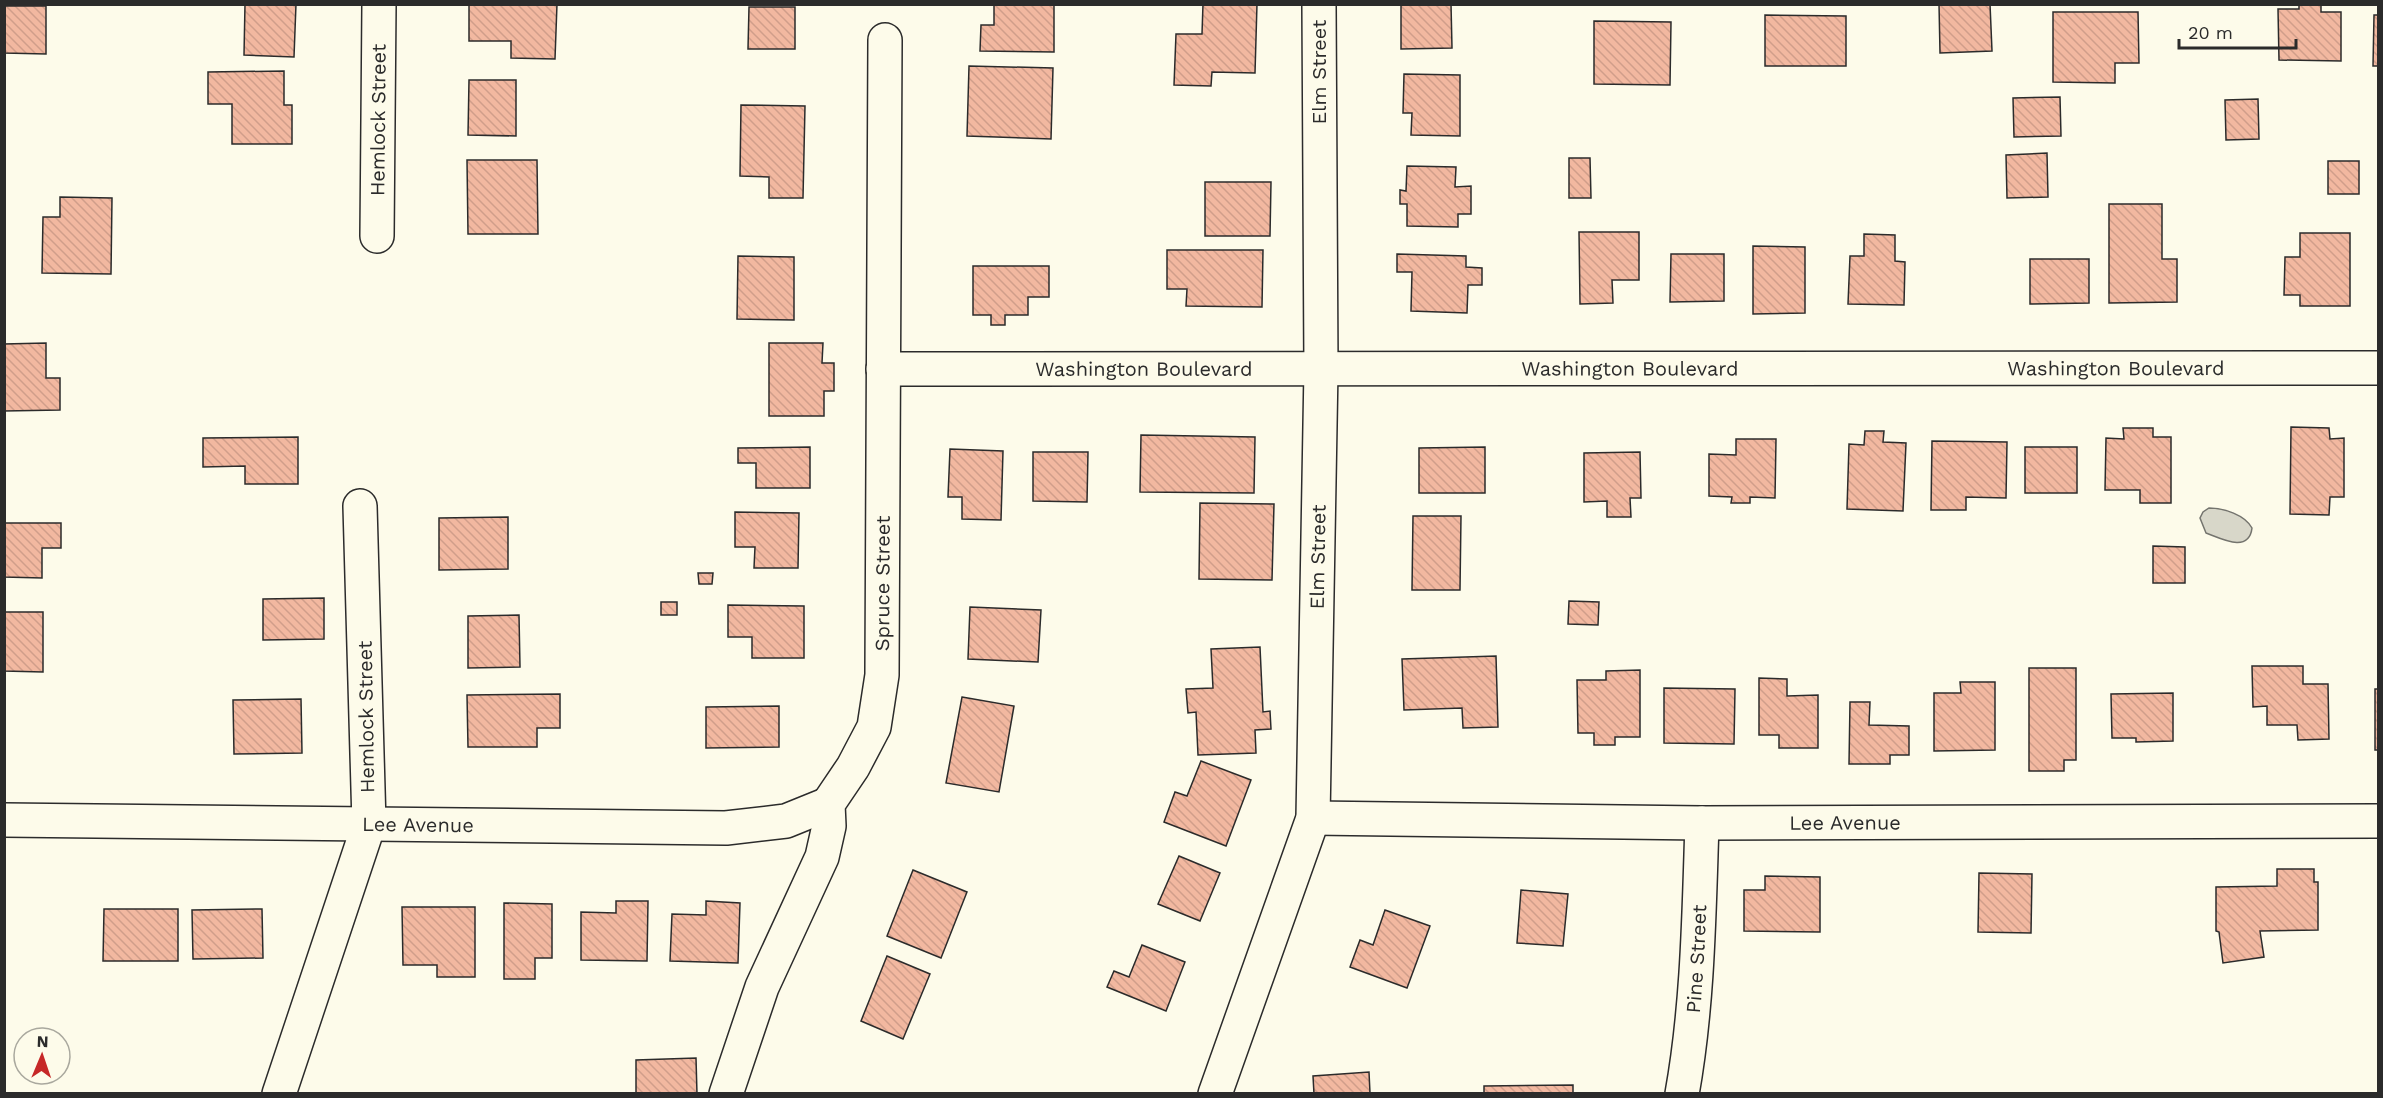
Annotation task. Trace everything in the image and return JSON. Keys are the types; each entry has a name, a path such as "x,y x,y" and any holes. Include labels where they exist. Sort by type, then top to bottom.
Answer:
{"street":[{"name":"Hemlock Street","path":"377,236 379,4"},
{"name":"Elm Street","path":"1215,1094 1313,818 1321,369 1319,4"},
{"name":"Spruce Street","path":"828,804 853,767 874,727 882,675 885,40"},
{"name":"Washington Boulevard","path":"883,369 2379,368"},
{"name":"Hemlock Street","path":"279,1094 369,824 360,507"},
{"name":"Lee Avenue","path":"4,820 726,828 786,821 828,804"},
{"path":"726,1094 762,987 822,857 829,826 828,804"},
{"name":"Lee Avenue","path":"1313,818 1702,824 2379,820"},
{"name":"Pine Street","path":"1682,1094 1688,1063 1693,1002 1702,824"}],"shaded area":[{"path":"2209,508 2221,509 2244,519 2252,528 2250,536 2246,540 2233,542 2206,533 2200,518"}],"building":[{"path":"245,4 296,4 294,57 244,55"},
{"path":"469,4 557,4 555,59 511,58 511,41 469,41"},
{"path":"994,4 1054,5 1054,52 980,51 981,25 994,25"},
{"path":"1203,4 1257,4 1255,73 1212,72 1211,86 1174,85 1176,34 1202,34"},
{"path":"1401,4 1451,4 1452,48 1401,49"},
{"path":"1939,4 1990,4 1992,51 1940,53"},
{"path":"2299,4 2321,4 2321,12 2341,12 2341,61 2279,60 2278,9 2299,9"},
{"path":"4,6 46,6 46,54 4,53"},
{"path":"749,7 795,7 795,49 748,49"},
{"path":"2053,12 2138,12 2139,63 2115,63 2115,83 2053,82"},
{"path":"1765,15 1846,16 1846,66 1765,66"},
{"path":"2374,15 2378,15 2378,66 2373,66"},
{"path":"1594,21 1671,22 1670,85 1594,84"},
{"path":"969,66 1053,68 1051,139 967,136"},
{"path":"284,71 284,105 292,105 292,144 232,144 232,104 208,104 208,72"},
{"path":"1404,74 1460,75 1460,136 1411,135 1412,113 1403,113"},
{"path":"469,80 516,80 516,136 468,135"},
{"path":"2060,97 2061,136 2014,137 2013,98"},
{"path":"2258,99 2259,139 2226,140 2225,100"},
{"path":"741,105 805,106 803,198 769,198 769,177 740,176"},
{"path":"2047,153 2048,197 2007,198 2006,155"},
{"path":"1569,158 1590,158 1591,198 1569,198"},
{"path":"467,160 537,160 538,234 468,234"},
{"path":"2328,161 2359,161 2359,194 2328,194"},
{"path":"1407,166 1456,167 1455,187 1471,186 1471,214 1458,214 1458,227 1407,226 1407,204 1400,204 1400,190 1406,191"},
{"path":"1205,182 1271,182 1270,236 1205,236"},
{"path":"60,197 112,198 111,274 42,273 43,217 60,217"},
{"path":"2109,204 2162,204 2162,259 2177,259 2177,302 2109,303"},
{"path":"1579,232 1639,232 1639,280 1612,280 1613,303 1580,304"},
{"path":"2300,233 2350,233 2350,306 2300,306 2300,295 2284,295 2285,257 2300,257"},
{"path":"1864,234 1895,235 1895,261 1905,262 1904,305 1848,304 1850,256 1864,256"},
{"path":"1753,246 1805,247 1805,313 1753,314"},
{"path":"1167,250 1263,250 1262,307 1186,306 1187,289 1167,289"},
{"path":"1397,254 1466,256 1466,267 1482,268 1482,285 1468,285 1467,313 1411,311 1412,272 1397,272"},
{"path":"1671,254 1724,254 1724,301 1670,302"},
{"path":"738,256 794,257 794,320 737,319"},
{"path":"2030,259 2089,259 2089,303 2030,304"},
{"path":"973,266 1049,266 1049,297 1028,297 1028,315 1005,315 1005,325 991,325 991,315 973,315"},
{"path":"46,343 46,378 60,378 60,410 4,411 4,344"},
{"path":"769,343 823,343 822,363 834,363 834,391 824,391 824,416 769,416"},
{"path":"2291,427 2329,428 2330,439 2344,438 2344,497 2330,497 2329,515 2290,514"},
{"path":"2123,428 2153,428 2153,437 2171,437 2171,503 2140,503 2140,490 2105,490 2106,438 2124,439"},
{"path":"1865,431 1884,431 1883,442 1906,443 1903,511 1847,509 1849,444 1864,445"},
{"path":"1141,435 1255,437 1254,493 1140,492"},
{"path":"298,437 298,484 245,484 245,466 203,467 203,438"},
{"path":"1736,439 1776,439 1775,498 1750,497 1750,503 1731,503 1732,497 1709,496 1709,454 1736,455"},
{"path":"1932,441 2007,442 2006,498 1966,497 1966,510 1931,510"},
{"path":"810,447 810,488 756,488 756,463 738,463 738,448"},
{"path":"1485,447 1485,493 1419,493 1419,448"},
{"path":"2025,447 2077,447 2077,493 2025,493"},
{"path":"950,449 1003,451 1001,520 962,519 962,497 948,497"},
{"path":"1033,452 1088,452 1087,502 1033,501"},
{"path":"1640,452 1641,498 1630,498 1631,517 1607,517 1607,501 1584,502 1584,453"},
{"path":"1200,503 1274,504 1272,580 1199,579"},
{"path":"735,512 799,513 798,568 754,568 755,547 735,547"},
{"path":"1413,516 1461,516 1460,590 1412,590"},
{"path":"508,517 508,569 439,570 439,518"},
{"path":"4,523 61,523 61,548 42,548 42,578 4,577"},
{"path":"2153,546 2185,547 2185,583 2153,583"},
{"path":"698,573 713,573 712,584 699,584"},
{"path":"324,598 324,639 263,640 263,599"},
{"path":"1569,601 1599,602 1598,625 1568,624"},
{"path":"661,602 677,602 677,615 661,615"},
{"path":"728,605 804,606 804,658 752,658 752,637 728,637"},
{"path":"970,607 1041,610 1038,662 968,659"},
{"path":"4,612 43,612 43,672 4,671"},
{"path":"519,615 520,667 468,668 468,616"},
{"path":"1260,647 1263,712 1270,711 1271,729 1255,730 1256,753 1198,755 1196,712 1188,713 1186,689 1213,688 1211,649"},
{"path":"1496,656 1498,727 1463,728 1462,708 1404,710 1402,659"},
{"path":"2252,666 2303,666 2303,684 2328,684 2329,739 2298,740 2297,725 2267,725 2267,706 2253,707"},
{"path":"2029,668 2076,668 2076,760 2064,760 2064,771 2029,771"},
{"path":"1640,670 1640,737 1615,737 1615,745 1594,745 1594,733 1578,733 1577,680 1606,680 1606,671"},
{"path":"1759,678 1787,679 1787,696 1818,695 1818,748 1779,748 1779,735 1759,735"},
{"path":"1960,682 1995,682 1995,750 1934,751 1934,693 1961,693"},
{"path":"1664,688 1735,689 1734,744 1664,743"},
{"path":"2375,689 2378,689 2378,750 2375,750"},
{"path":"2173,693 2173,741 2136,742 2136,738 2112,738 2111,694"},
{"path":"560,694 560,728 537,728 537,747 468,747 467,695"},
{"path":"962,697 1014,706 999,792 946,783"},
{"path":"301,699 302,753 234,754 233,700"},
{"path":"1850,702 1870,702 1869,725 1909,726 1909,755 1890,755 1890,764 1849,764"},
{"path":"779,706 779,747 706,748 706,707"},
{"path":"1201,761 1251,780 1226,846 1164,822 1175,792 1187,796"},
{"path":"1179,856 1220,873 1200,921 1158,904"},
{"path":"2277,869 2314,869 2314,882 2318,882 2318,930 2260,931 2264,957 2223,963 2219,932 2216,931 2216,887 2277,886"},
{"path":"913,870 967,892 941,958 887,936"},
{"path":"1979,873 2032,874 2031,933 1978,932"},
{"path":"1765,876 1820,877 1820,932 1744,931 1744,890 1765,890"},
{"path":"1521,890 1568,894 1563,946 1517,943"},
{"path":"616,901 648,901 647,961 581,960 581,912 616,913"},
{"path":"706,901 740,903 738,963 670,961 672,914 706,915"},
{"path":"504,903 552,904 552,958 535,958 535,979 504,979"},
{"path":"402,907 475,907 475,977 437,977 437,965 403,965"},
{"path":"104,909 178,909 178,961 103,961"},
{"path":"262,909 263,958 193,959 192,910"},
{"path":"1385,910 1430,926 1407,988 1350,967 1360,940 1373,945"},
{"path":"1142,945 1185,962 1166,1011 1107,987 1114,971 1129,977"},
{"path":"887,956 930,974 903,1039 861,1021"},
{"path":"696,1058 697,1094 636,1094 636,1060"},
{"path":"1369,1072 1370,1093 1379,1094 1314,1094 1313,1076"},
{"path":"1573,1085 1573,1094 1484,1094 1484,1086"}]}
